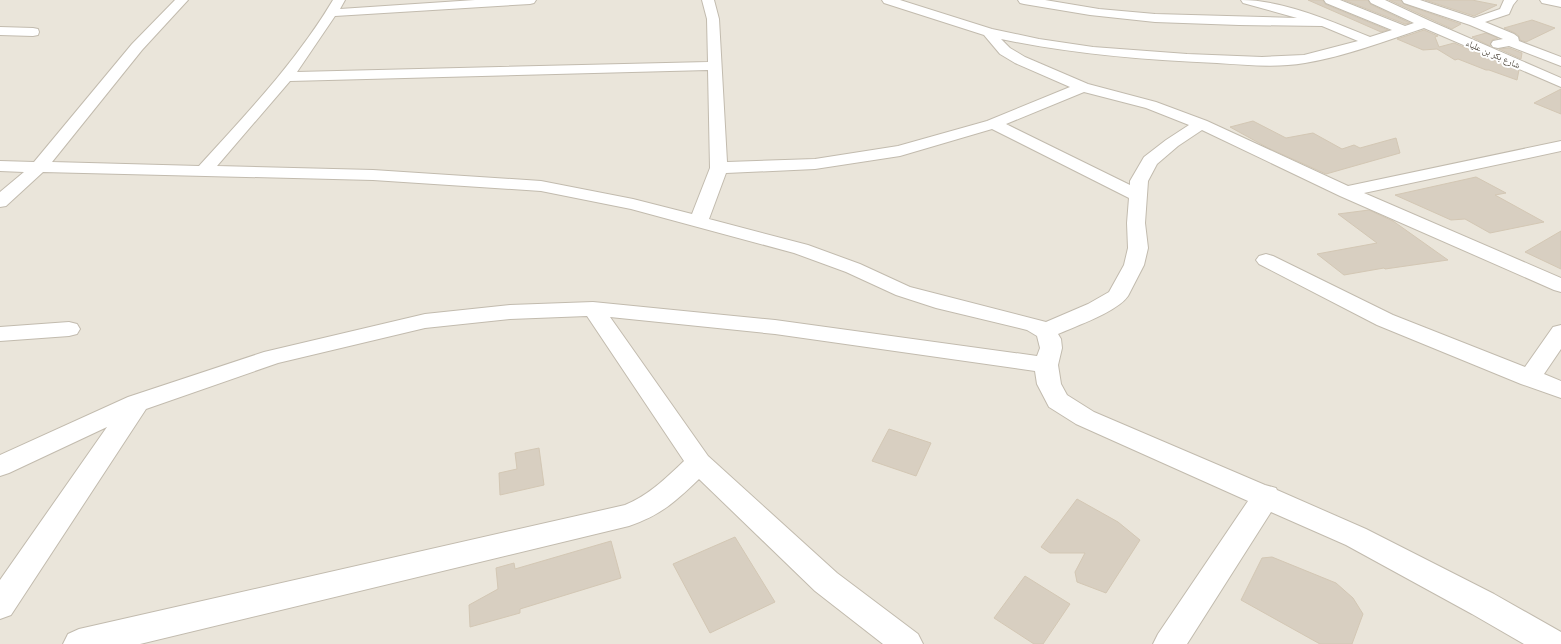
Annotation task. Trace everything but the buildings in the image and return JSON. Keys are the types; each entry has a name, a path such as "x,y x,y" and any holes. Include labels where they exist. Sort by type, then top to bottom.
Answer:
{"street":[{"path":"0,202 38,168 136,47 182,0"},
{"path":"204,170 287,77 336,6 530,0"},
{"path":"699,221 719,168 713,19 708,0"},
{"path":"888,0 989,32 1039,43 1093,51 1173,57 1262,61 1304,59 1347,49 1368,41 1426,24"},
{"path":"1024,0 1098,13 1143,17 1272,22 1324,22"},
{"path":"1247,0 1324,22 1368,41"},
{"path":"1330,0 1403,30"},
{"name":"شارع بكر بن علياء","path":"1375,0 1561,84"},
{"path":"1408,0 1474,22 1513,40 1510,42"},
{"path":"1474,22 1505,11 1507,4 1511,0"},
{"path":"0,31 33,32"},
{"path":"989,32 1005,51 1020,60 1083,87 1151,105 1201,124 1346,192 1561,286"},
{"path":"1479,48 1510,42 1558,59"},
{"path":"1526,68 1558,59"},
{"path":"287,77 715,66"},
{"path":"719,168 814,164 900,151 993,124 1083,87"},
{"path":"993,124 1138,196"},
{"path":"1045,331 1096,310 1117,296 1134,265 1138,248 1136,223 1139,181 1150,161 1172,143 1201,124"},
{"path":"1346,192 1561,146"},
{"path":"0,166 373,175 541,186 633,204 801,249 865,273 903,291 1034,325 1045,331 1050,339 1051,348 1046,365 1048,384 1058,401 1085,418 1209,473 1266,496 1356,537 1483,604 1553,644"},
{"path":"1266,260 1385,320 1561,390"},
{"path":"0,466 137,403 272,357 425,321 510,312 593,310 775,327 1006,358 1046,365"},
{"path":"593,310 699,463 826,582 907,644"},
{"path":"0,334 69,329"},
{"path":"1529,378 1561,332"},
{"path":"0,605 137,403"},
{"path":"78,644 629,515 648,507 663,497 699,463"},
{"path":"1169,644 1266,496"}],"shaded area":[{"path":"0,0 1561,0 1561,644 0,644"}]}
